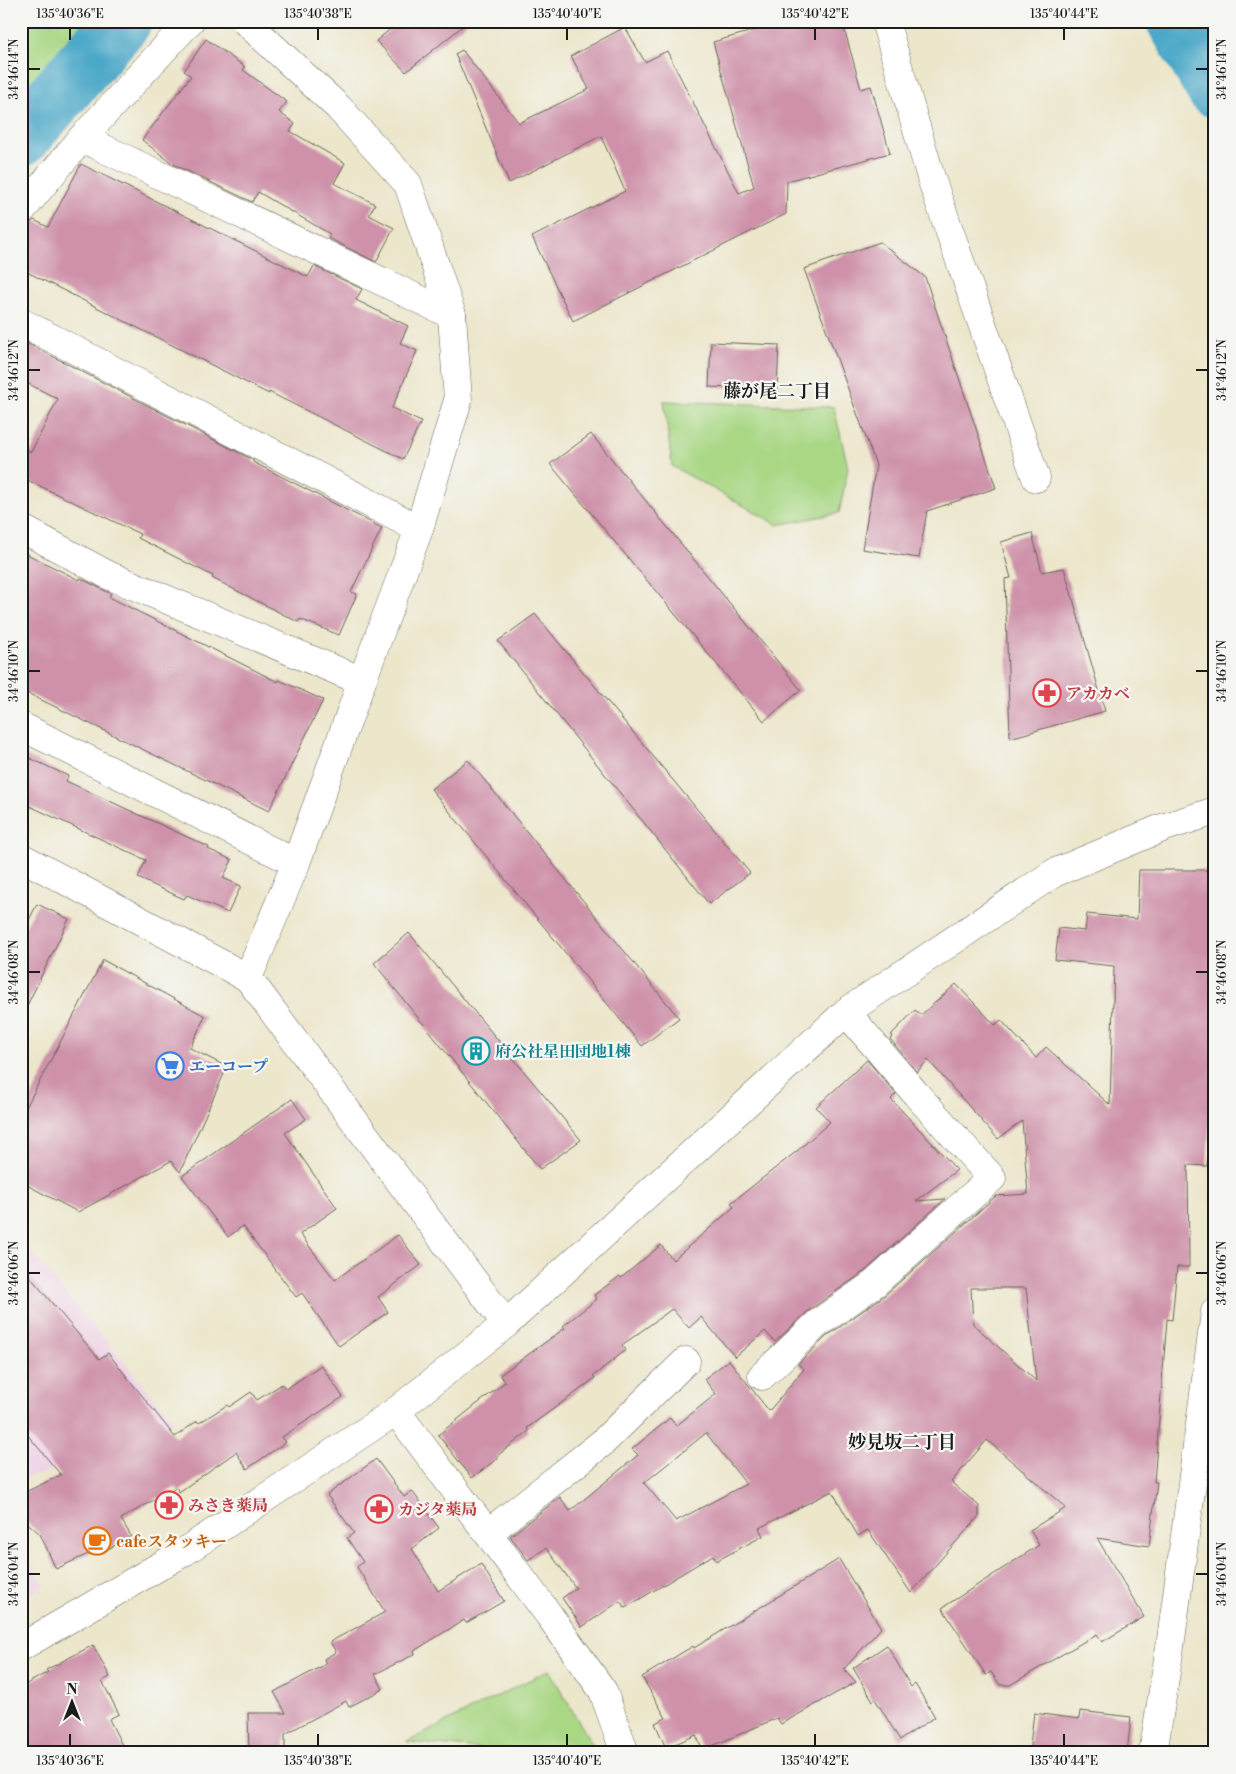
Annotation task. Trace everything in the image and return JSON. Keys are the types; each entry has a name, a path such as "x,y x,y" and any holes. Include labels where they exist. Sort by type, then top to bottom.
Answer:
{"street":[{"path":"21,211 82,138 190,21"},
{"path":"245,21 338,107 408,184 452,314 458,400 419,529 296,863 248,978"},
{"path":"885,21 932,181 1036,478"},
{"path":"82,138 452,314"},
{"path":"21,322 419,529"},
{"path":"21,528 108,575 362,681"},
{"path":"21,726 296,863"},
{"path":"21,1647 184,1552 396,1411 506,1324 846,1012 1054,873 1162,828 1215,811"},
{"path":"21,857 248,978 506,1324"},
{"path":"762,1376 817,1324 875,1283 992,1178 916,1094 846,1012"},
{"path":"1153,1753 1170,1647 1215,1312"},
{"path":"488,1533 602,1443 686,1361"},
{"path":"396,1411 603,1691 626,1753"}],"shaded area":[{"path":"29,1251 172,1419 148,1443 21,1479 21,1257"},
{"path":"21,1547 44,1585 21,1600"}],"green space":[{"path":"21,21 112,21 21,123"},
{"path":"664,401 834,407 848,468 839,513 778,525 672,466"},
{"path":"549,1670 597,1753 520,1753 407,1742"}],"building":[{"path":"400,21 469,21 406,72 376,41"},
{"path":"788,21 842,21 861,89 871,86 890,153 787,181 786,214 573,321 532,237 625,191 601,136 509,183 455,54 462,50 519,123 589,89 571,56 625,27 645,62 667,51 739,193 754,187 713,42"},
{"path":"206,39 245,67 243,70 287,102 279,112 295,124 290,131 345,163 334,183 375,204 369,215 394,228 376,262 328,238 330,234 258,192 252,202 173,164 142,140 191,76 184,71"},
{"path":"81,164 308,277 314,266 362,289 356,300 408,326 400,343 417,351 392,408 421,422 403,459 21,269 21,226 27,225 34,220 48,227"},
{"path":"880,242 925,277 996,488 927,511 919,558 862,549 876,465 804,269"},
{"path":"21,340 382,528 351,592 357,594 339,635 300,619 298,622 138,538 140,534 21,477 21,447 31,452 58,399 21,380"},
{"path":"711,342 779,345 777,390 709,387"},
{"path":"591,434 801,690 764,721 550,464"},
{"path":"1032,533 1042,572 1064,568 1105,711 1010,738 1005,579 1011,578 1001,542"},
{"path":"21,551 79,580 80,578 111,594 109,597 278,682 279,680 323,700 269,811 21,690"},
{"path":"535,614 750,873 709,904 498,641"},
{"path":"21,754 68,776 66,781 209,847 208,849 232,860 223,878 241,886 228,913 187,895 184,899 138,878 146,860 21,802"},
{"path":"468,760 679,1018 642,1046 431,789"},
{"path":"1139,870 1215,870 1215,1025 1207,1166 1188,1165 1189,1267 1177,1267 1172,1320 1167,1319 1154,1482 1157,1482 1149,1546 1097,1538 1144,1617 1102,1642 1097,1634 1010,1685 1000,1685 991,1672 986,1675 942,1608 1039,1545 1030,1530 1066,1508 987,1440 951,1482 979,1506 979,1516 911,1593 868,1530 858,1536 832,1491 759,1528 763,1536 716,1561 713,1555 625,1608 620,1601 582,1627 562,1598 576,1588 546,1548 528,1560 510,1536 560,1497 570,1511 638,1455 632,1449 670,1418 676,1426 716,1394 704,1379 729,1360 769,1411 804,1369 798,1364 827,1336 885,1295 996,1196 1028,1194 1022,1121 998,1139 928,1060 917,1072 890,1039 893,1036 891,1035 915,1010 921,1015 956,984 995,1025 1001,1020 1036,1058 1046,1047 1110,1105 1114,966 1055,960 1059,928 1085,931 1087,914 1137,919","holes":["971,1288 1026,1288 1036,1381 973,1324","706,1433 746,1484 676,1521 644,1483"]},
{"path":"37,904 69,919 21,1018 21,936"},
{"name":"府公社星田団地1棟","path":"409,933 581,1140 540,1169 374,963"},
{"path":"103,960 205,1016 190,1048 227,1067 180,1172 171,1161 78,1212 21,1182 21,1117"},
{"path":"867,1060 896,1094 891,1099 957,1170 916,1201 945,1199 865,1271 808,1311 775,1342 765,1331 735,1357 701,1317 689,1328 672,1309 622,1345 626,1350 593,1376 595,1378 527,1428 529,1431 472,1478 438,1435 505,1382 500,1375 565,1328 563,1326 597,1299 594,1295 620,1276 621,1278 661,1245 673,1260 734,1207 731,1203 797,1151 830,1122 816,1107"},
{"path":"292,1099 306,1119 285,1133 337,1208 300,1234 335,1280 398,1235 421,1265 378,1297 388,1312 339,1346 302,1293 296,1297 243,1226 228,1237 182,1176"},
{"path":"21,1266 99,1359 108,1353 175,1437 197,1421 199,1423 227,1405 229,1407 251,1392 257,1400 282,1384 286,1389 321,1365 343,1397 282,1437 286,1442 247,1469 236,1452 179,1492 176,1487 121,1519 131,1536 105,1551 103,1547 56,1569 40,1534 21,1517 21,1494 61,1475 21,1427"},
{"path":"376,1459 404,1497 412,1491 439,1528 412,1549 438,1591 481,1564 504,1601 466,1623 464,1620 414,1651 415,1654 375,1674 383,1689 349,1707 346,1701 285,1734 285,1753 249,1753 248,1713 286,1713 274,1692 326,1664 324,1659 336,1652 330,1642 385,1612 357,1567 363,1562 347,1538 354,1533 327,1495"},
{"path":"839,1559 881,1628 844,1669 856,1682 781,1724 777,1718 703,1750 696,1735 666,1748 655,1723 666,1718 642,1677 693,1646 694,1648"},
{"path":"93,1645 110,1677 102,1681 119,1714 109,1719 126,1753 21,1753 21,1687 48,1672 46,1670"},
{"path":"887,1645 911,1687 915,1684 935,1717 900,1740 853,1668"},
{"path":"1080,1711 1131,1717 1127,1753 1105,1753 1064,1748 1063,1753 1029,1753 1034,1713 1079,1719"}],"waterway":[{"path":"21,137 122,21"},
{"path":"1176,21 1215,88"}],"place":[{"name":"アカカベ","path":"1047,693"},
{"name":"府公社星田団地1棟","path":"476,1051"},
{"name":"エーコープ","path":"170,1066"},
{"name":"みさき薬局","path":"169,1505"},
{"name":"カジタ薬局","path":"379,1509"},
{"name":"cafeスタッキー","path":"97,1541"}],"district":[{"name":"藤が尾二丁目","path":"777,391"},
{"name":"妙見坂二丁目","path":"902,1442"}]}
